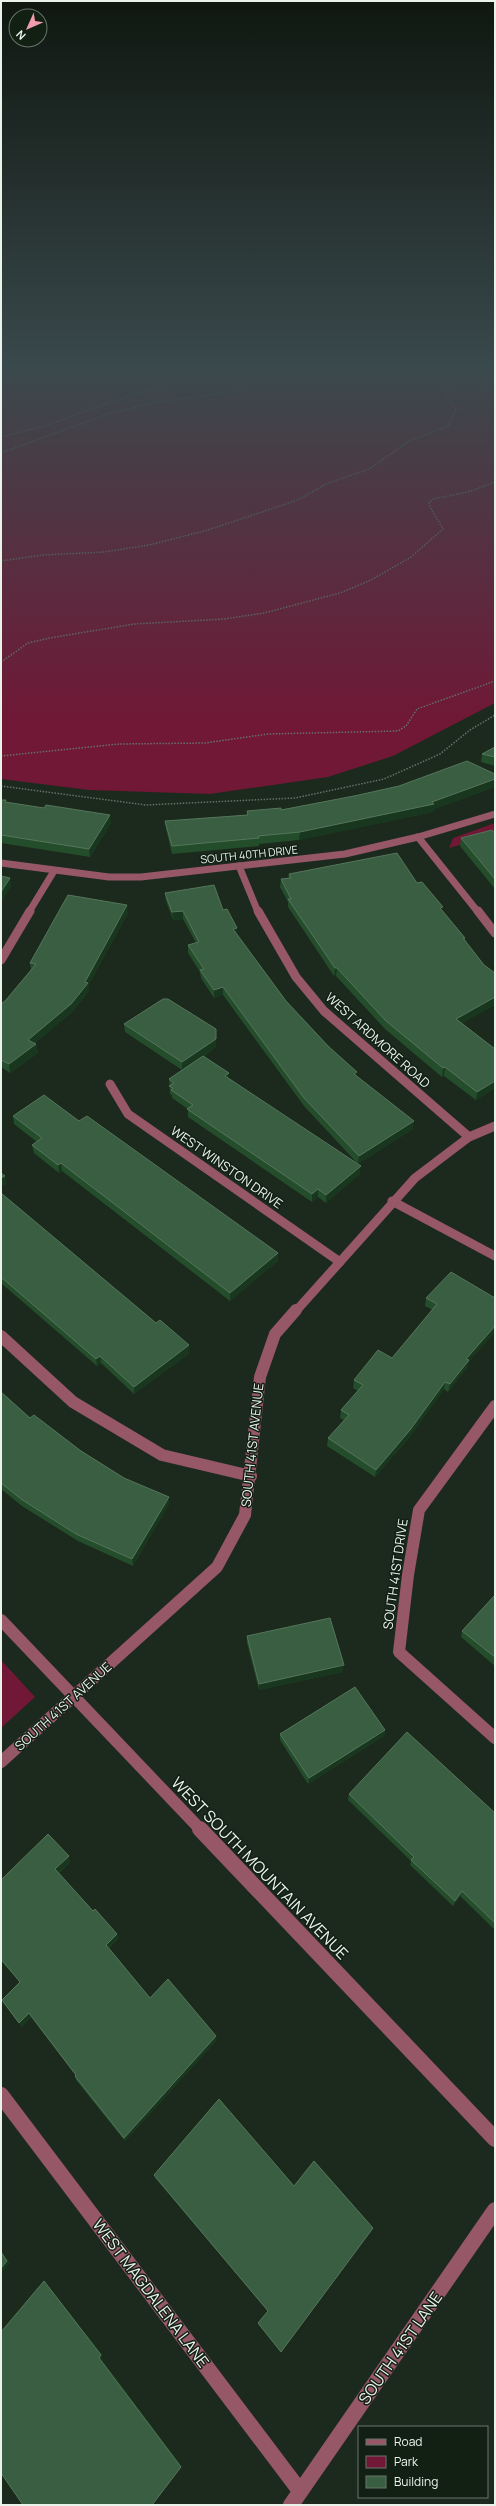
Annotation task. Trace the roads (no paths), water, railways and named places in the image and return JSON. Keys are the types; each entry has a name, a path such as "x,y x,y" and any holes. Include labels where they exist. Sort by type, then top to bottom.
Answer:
{"street":[{"name":"SOUTH 40TH DRIVE","path":"1,863 109,877 141,877 345,854 418,837 495,814"},
{"path":"418,837 495,933"},
{"name":"WEST ARDMORE ROAD","path":"239,866 260,917 275,944 296,977 324,1011 469,1137"},
{"path":"1,960 54,871"},
{"name":"WEST WINSTON DRIVE","path":"110,1084 128,1114 340,1262"},
{"name":"SOUTH 41ST AVENUE","path":"1,1762 217,1567 245,1515 251,1476 260,1377 275,1334 340,1262 392,1201 415,1178 469,1137 495,1126"},
{"path":"392,1201 495,1256"},
{"path":"1,1336 73,1402 162,1455 251,1476"},
{"name":"SOUTH 41ST DRIVE","path":"495,1406 419,1510 408,1575 399,1652 495,1738"},
{"name":"WEST SOUTH MOUNTAIN AVENUE","path":"1,1620 495,2140"},
{"name":"WEST MAGDALENA LANE","path":"1,2095 300,2491"},
{"name":"SOUTH 41ST LANE","path":"291,2505 495,2210"}]}
